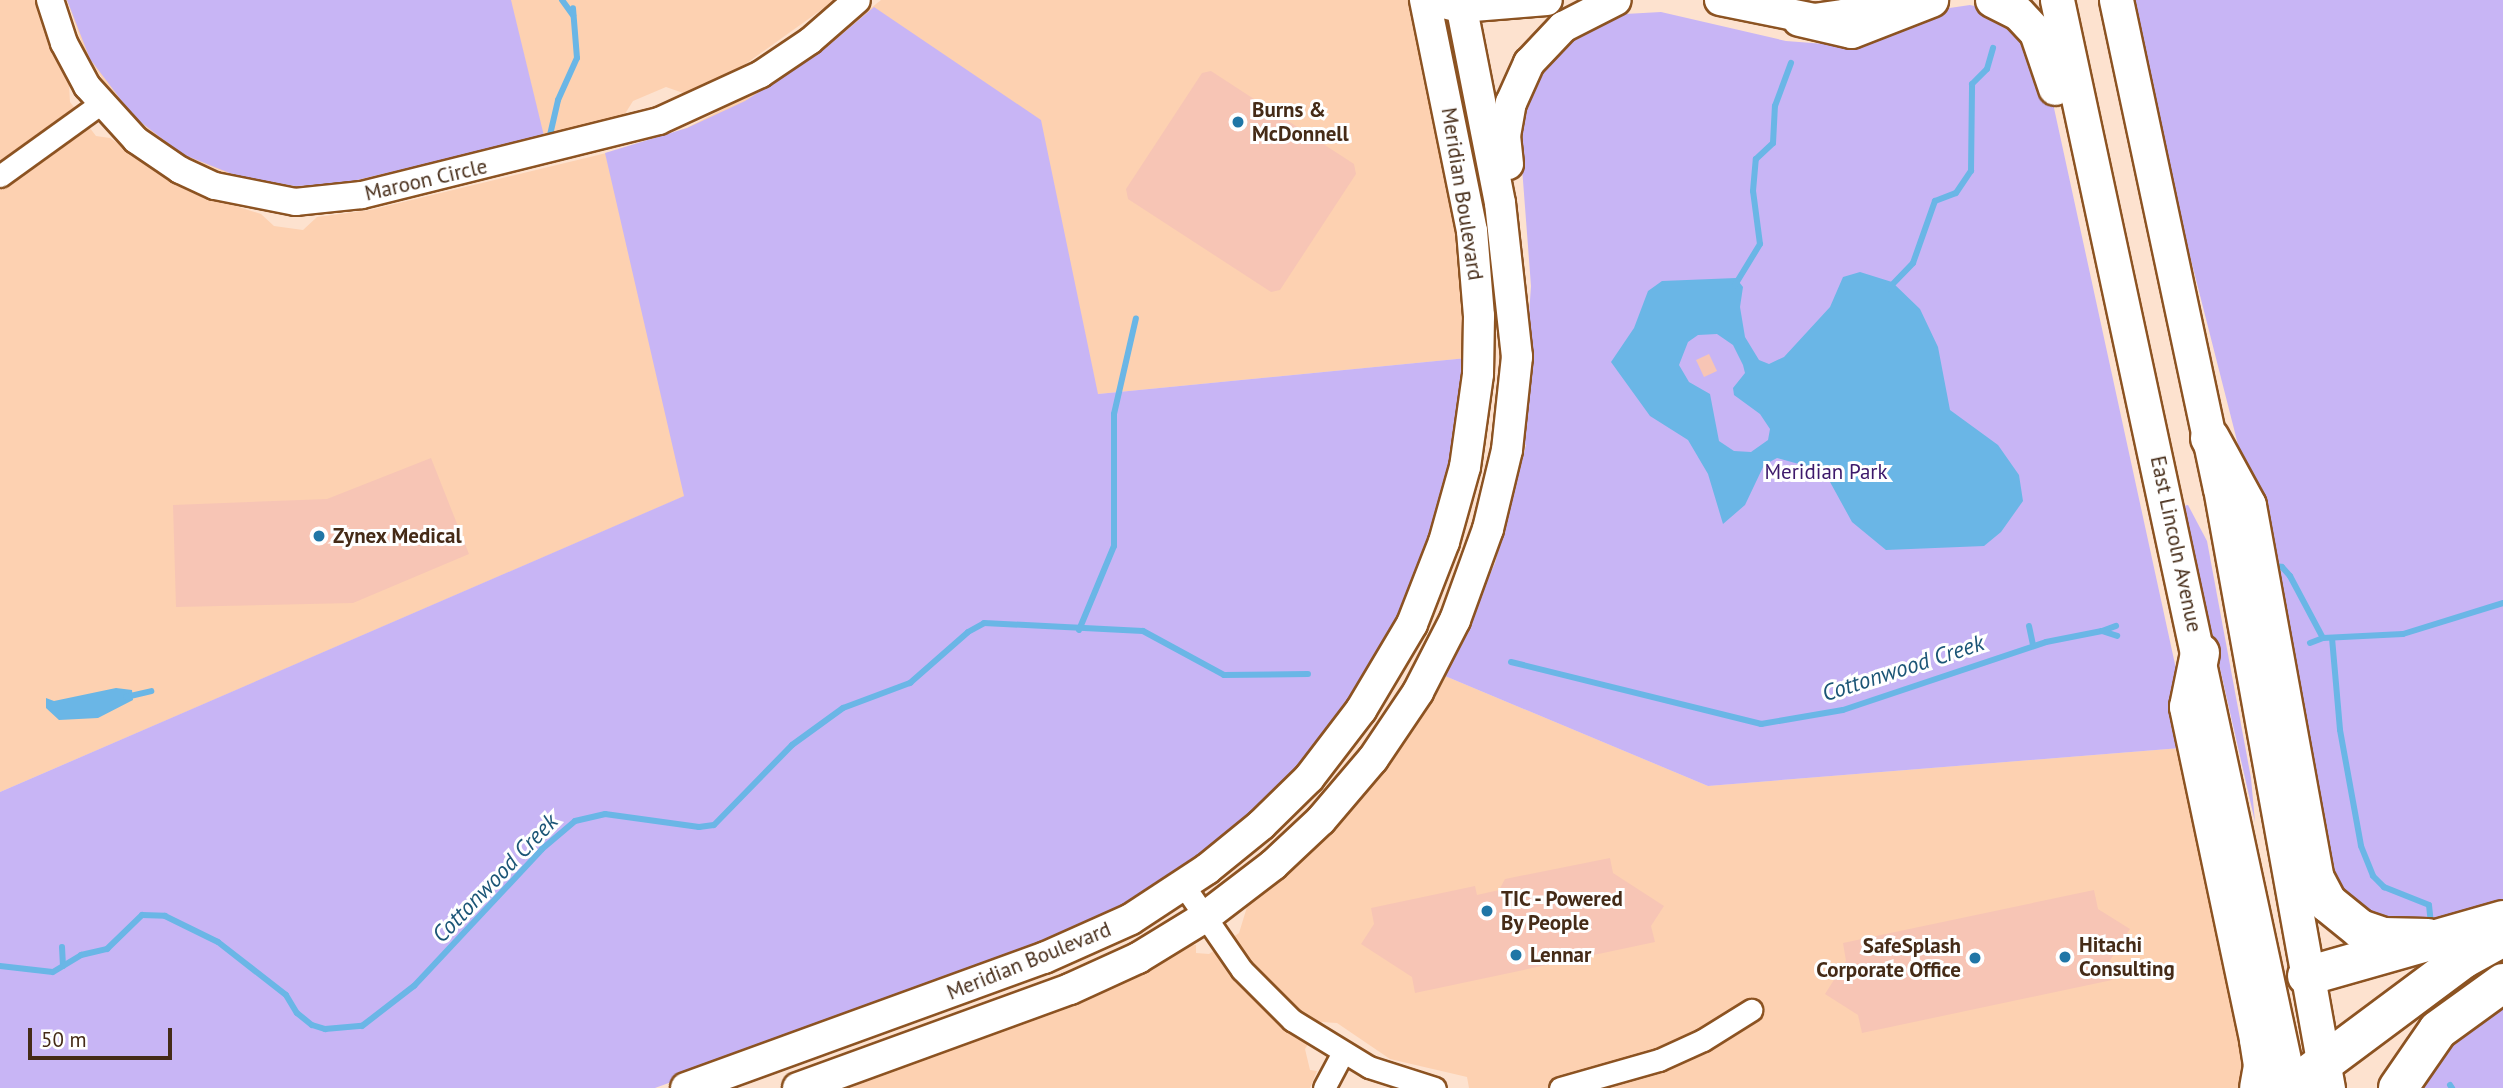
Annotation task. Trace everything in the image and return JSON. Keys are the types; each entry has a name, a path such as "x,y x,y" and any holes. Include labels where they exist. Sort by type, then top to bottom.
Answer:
{"highway":[{"path":"2210,438 2246,506 2315,879 2328,904 2360,929 2383,937 2428,938 2503,920"},
{"path":"2200,653 2189,706 2259,1040 2263,1066 2259,1088"},
{"path":"2290,1088 2326,1076 2463,959 2503,937"},
{"path":"2307,976 2409,950 2428,938"},
{"path":"2399,1088 2438,1030 2503,983"}],"main road":[{"name":"Meridian Boulevard","path":"686,1088 1065,950 1121,924 1184,886 1286,801 1348,729 1412,624 1457,502 1475,399 1478,297 1469,214 1425,0"},
{"path":"1452,3 1547,0"},
{"path":"1517,342 1521,332 1519,249 1505,143 1511,103 1522,74 1548,40 1572,21 1616,0"},
{"path":"1720,0 1850,31 1931,0"},
{"path":"1799,19 1844,15 1883,0"},
{"path":"1992,0 2023,18 2043,46 2090,250 2119,286"},
{"name":"East Lincoln Avenue","path":"2057,0 2200,653 2290,1088"},
{"path":"2116,0 2210,438 2326,1076"},
{"name":"Meridian Boulevard","path":"798,1088 1070,989 1138,958 1205,917 1273,865 1326,815 1382,745 1432,667 1472,577 1497,498 1512,417 1517,342 1500,203 1452,3"}],"street":[{"name":"Maroon Circle","path":"50,0 70,55 100,104 156,155 215,186 281,201 345,198 599,139 679,114 789,57 857,0"},
{"path":"0,176 100,104"},
{"path":"1184,886 1265,995 1301,1028 1343,1053 1387,1074 1435,1088"},
{"path":"1560,1088 1659,1060 1710,1037 1751,1010"},
{"path":"1324,1088 1343,1053"}],"shaded area":[{"path":"0,0 35,0 48,42 69,84 70,102 96,136 110,138 186,190 261,214 274,226 303,230 317,217 370,210 623,149 687,128 790,73 881,0 1415,0 1460,234 1467,358 1098,394 685,496 0,792"},
{"path":"67,0 835,0 740,68 686,94 666,87 633,101 623,117 359,181 311,187 228,174 182,154 153,134 103,80 84,49"},
{"path":"1445,676 1708,786 2193,747 2245,1046 2242,1088 1469,1088 1467,1077 1390,1059 1337,1023 1322,1022 1305,1049 1310,1070 1317,1071 1310,1088 833,1088 1184,946 1196,945 1196,953 1209,954 1239,933 1247,907 1323,841 1362,797 1406,740"}],"green space":[{"path":"67,0 511,0 544,136 336,185 295,186 242,178 182,154 134,117 90,59"},
{"path":"2132,0 2503,0 2503,899 2434,918 2435,924 2384,928 2337,894 2246,476 2179,213"},
{"name":"Meridian Park","path":"1970,5 1992,10 2044,62 2193,747 1708,786 1445,676 1495,563 1526,445 1520,441 1531,286 1519,128 1533,79 1567,40 1625,14 1661,12 1786,41 1838,45 1929,11"},
{"path":"874,7 1041,120 1098,394 1467,358 1458,448 1413,595 1337,727 1268,803 1158,890 1028,952 655,1088 0,1088 0,792 684,496 605,153 687,128 745,101 822,51"},
{"path":"2188,505 2207,541 2251,778 2255,822 2183,506"},
{"path":"2503,1004 2503,1088 2420,1088 2443,1052 2462,1031"}],"water":[{"path":"1860,272 1892,282 1920,309 1938,347 1950,410 1998,445 2019,475 2023,501 2001,532 1984,546 1886,550 1852,522 1824,471 1777,458 1764,465 1745,505 1723,524 1708,474 1688,440 1650,416 1611,362 1634,328 1648,291 1662,281 1736,278 1743,287 1740,307 1745,337 1759,360 1769,364 1784,357 1830,307 1843,277","holes":["1717,334 1733,345 1745,373 1733,388 1734,395 1760,414 1770,429 1768,440 1751,452 1734,451 1719,441 1710,394 1689,382 1679,365 1688,342 1698,335"]},
{"path":"116,688 132,690 133,700 98,718 59,720 46,708 46,698 54,701"}],"building":[{"path":"1211,71 1354,164 1356,174 1280,290 1271,292 1128,199 1126,189 1202,73"},
{"path":"1709,354 1717,371 1704,377 1696,360"},
{"name":"Zynex Medical","path":"431,458 469,554 353,603 176,607 173,505 327,499"},
{"path":"1610,858 1613,873 1664,906 1651,926 1655,942 1415,993 1412,977 1361,944 1374,924 1371,908 1475,886 1477,895 1499,890 1505,879"},
{"path":"2094,890 2098,909 2130,929 2109,962 2112,980 1862,1033 1858,1015 1825,994 1846,961 1843,943"}],"waterway":[{"path":"562,0 573,15"},
{"path":"550,135 558,100 577,58 573,8"},
{"path":"1888,289 1913,263 1935,201 1956,193 1971,171 1972,84 1987,69 1993,48"},
{"path":"1735,285 1760,244 1753,191 1756,159 1773,143 1775,106 1791,63"},
{"path":"1079,630 1114,546 1114,414 1136,318"},
{"path":"2271,565 2282,567 2290,576 2323,638"},
{"name":"Cottonwood Creek","path":"2310,643 2323,638 2403,634 2503,603"},
{"name":"Cottonwood Creek","path":"0,966 53,972 81,955 107,949 142,915 165,916 218,942 286,995 297,1013 312,1025 325,1029 362,1026 414,986 542,849 575,821 605,814 699,827 714,825 792,745 843,708 910,683 968,632 984,623 1143,631 1224,675 1308,674"},
{"path":"2029,626 2033,645"},
{"name":"Cottonwood Creek","path":"2102,631 2116,626"},
{"name":"Cottonwood Creek","path":"1511,662 1761,724 1843,710 2046,642 2102,631 2117,636"},
{"path":"2332,638 2340,730 2361,846 2373,876 2384,887 2429,905 2431,924"},
{"path":"126,697 151,691"},
{"path":"62,947 63,966"}],"place":[{"name":"Burns & McDonnell","path":"1238,122"},
{"name":"Zynex Medical","path":"319,536"},
{"name":"TIC - Powered By People","path":"1487,911"},
{"name":"Lennar","path":"1516,955"},
{"name":"Hitachi Consulting","path":"2065,957"},
{"name":"SafeSplash Corporate Office","path":"1975,958"}]}
